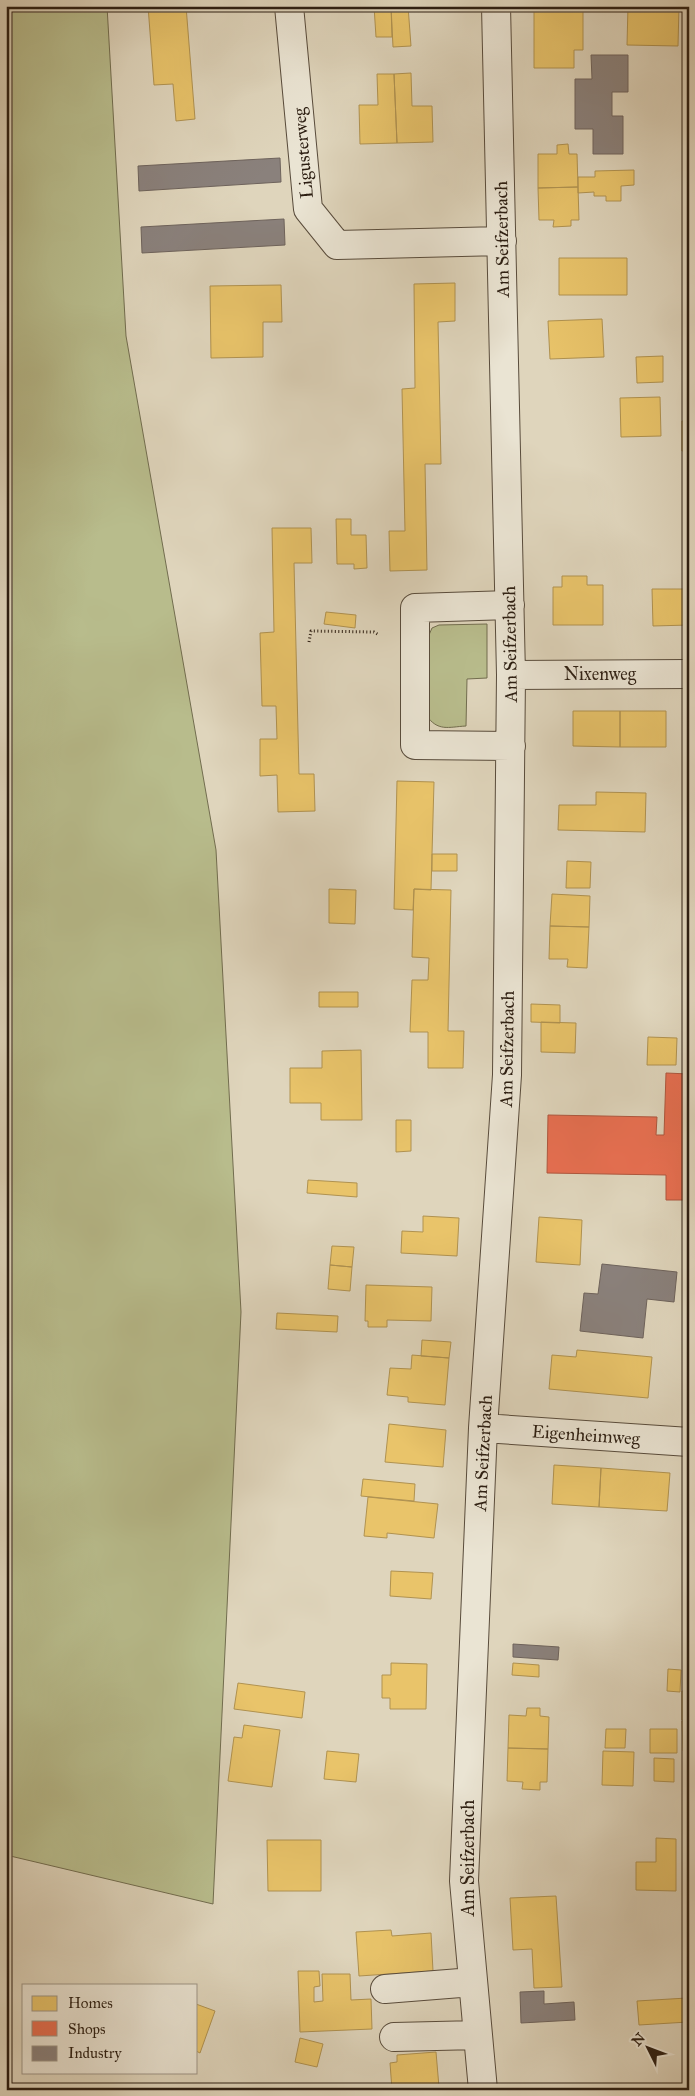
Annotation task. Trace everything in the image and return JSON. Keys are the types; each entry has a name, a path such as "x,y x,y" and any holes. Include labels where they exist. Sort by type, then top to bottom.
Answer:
{"street":[{"name":"Ligusterweg","path":"289,6 308,209 336,245 502,241"},
{"name":"Am Seifzerbach","path":"483,2090 464,1882 483,1428 507,1075 511,674 496,6"},
{"path":"510,605 415,608 415,745 511,746"},
{"name":"Nixenweg","path":"511,674 689,674"},
{"name":"Eigenheimweg","path":"483,1428 689,1442"},
{"path":"385,1989 473,1982"},
{"path":"394,2037 478,2035"}],"path":[{"path":"310,642 311,631 374,632 379,635"}],"green space":[{"path":"6,6 107,6 126,336 216,850 241,1312 213,1904 6,1855"},
{"path":"487,624 487,678 467,679 466,726 439,726 426,715 426,642 432,628 439,625"}],"building: Homes":[{"path":"148,6 186,6 195,119 176,121 173,84 154,85"},
{"path":"374,6 391,6 392,37 376,37"},
{"path":"391,6 408,6 411,46 393,47"},
{"path":"534,6 583,6 583,50 574,50 574,68 534,68"},
{"path":"628,6 679,6 678,46 627,45"},
{"path":"411,73 412,106 432,106 433,142 397,143 394,74"},
{"path":"377,74 394,74 397,143 360,144 359,105 378,105"},
{"path":"568,144 569,154 577,154 578,187 538,188 538,154 557,154 557,145"},
{"path":"634,170 634,185 621,186 621,201 606,201 606,196 594,196 594,192 578,193 578,177 595,177 595,171"},
{"path":"578,187 579,220 571,220 571,226 553,227 554,220 539,220 538,188"},
{"path":"559,258 627,258 627,295 559,295"},
{"path":"455,283 455,321 438,322 441,464 425,464 427,570 390,571 389,531 405,531 402,389 415,388 414,284"},
{"path":"281,285 282,322 263,322 263,357 211,358 210,286"},
{"path":"602,319 604,357 550,359 548,321"},
{"path":"663,356 663,382 637,383 636,357"},
{"path":"660,397 661,436 621,437 620,398"},
{"path":"682,421 689,421 689,451 682,451"},
{"path":"336,519 351,519 351,535 366,535 367,568 354,569 354,564 337,564"},
{"path":"272,528 311,528 312,563 294,563 299,774 314,774 315,811 278,812 277,775 260,776 260,739 277,739 276,706 262,706 260,633 274,632"},
{"path":"562,576 587,576 587,585 603,585 603,625 553,625 553,587 562,587"},
{"path":"652,589 689,589 689,625 653,626"},
{"path":"326,612 356,615 355,628 324,624"},
{"path":"573,711 620,711 620,747 573,746"},
{"path":"620,711 666,711 666,747 620,747"},
{"path":"397,781 434,782 431,890 414,889 413,910 394,909"},
{"path":"596,792 646,793 645,832 558,830 559,805 596,805"},
{"path":"432,854 457,854 457,871 432,871"},
{"path":"567,861 591,862 590,888 566,888"},
{"path":"329,889 356,890 355,924 329,923"},
{"path":"414,889 451,890 448,1031 464,1031 463,1068 428,1068 428,1032 410,1032 412,980 428,980 429,958 412,957"},
{"path":"552,894 590,896 589,927 550,926"},
{"path":"550,926 589,927 587,968 567,967 568,959 549,959"},
{"path":"319,992 358,992 358,1007 319,1007"},
{"path":"531,1004 560,1005 560,1023 531,1022"},
{"path":"541,1022 576,1023 575,1053 541,1052"},
{"path":"648,1037 677,1038 676,1065 647,1065"},
{"path":"361,1050 362,1120 321,1120 321,1103 290,1103 290,1068 322,1068 322,1051"},
{"path":"396,1120 411,1120 411,1151 396,1152"},
{"path":"308,1180 357,1183 357,1197 307,1193"},
{"path":"423,1216 459,1218 457,1256 401,1253 402,1231 423,1232"},
{"path":"539,1217 582,1220 580,1265 536,1262"},
{"path":"332,1246 354,1247 352,1267 330,1265"},
{"path":"330,1265 352,1267 350,1291 328,1289"},
{"path":"366,1285 432,1287 431,1321 387,1320 387,1327 368,1327 368,1321 365,1321"},
{"path":"277,1313 338,1316 337,1332 276,1329"},
{"path":"422,1340 451,1342 449,1358 421,1356"},
{"path":"577,1350 652,1357 648,1398 549,1389 552,1355 576,1357"},
{"path":"412,1355 449,1358 445,1405 408,1402 408,1397 387,1395 390,1368 411,1369"},
{"path":"389,1424 446,1430 443,1467 385,1462"},
{"path":"554,1465 601,1468 599,1507 552,1504"},
{"path":"601,1468 670,1473 667,1511 599,1507"},
{"path":"363,1479 415,1484 414,1501 361,1496"},
{"path":"368,1497 438,1504 434,1538 387,1533 387,1538 364,1536"},
{"path":"391,1571 433,1573 431,1599 390,1596"},
{"path":"391,1663 427,1664 426,1709 390,1709 390,1698 382,1698 382,1675 391,1675"},
{"path":"513,1663 539,1665 539,1677 512,1675"},
{"path":"668,1669 681,1670 680,1692 667,1691"},
{"path":"238,1683 305,1692 302,1718 234,1709"},
{"path":"682,1691 689,1691 689,1720 682,1720"},
{"path":"527,1708 540,1708 540,1716 549,1717 548,1749 508,1748 509,1715 526,1716"},
{"path":"682,1721 689,1721 689,1751 683,1751"},
{"path":"244,1725 280,1730 272,1787 228,1781 234,1737 242,1738"},
{"path":"606,1729 626,1729 625,1748 605,1748"},
{"path":"650,1729 677,1729 677,1753 650,1753"},
{"path":"508,1748 548,1749 547,1782 540,1782 540,1790 522,1789 523,1782 507,1781"},
{"path":"327,1751 359,1754 356,1782 324,1779"},
{"path":"603,1751 634,1752 633,1786 602,1785"},
{"path":"654,1758 674,1759 674,1782 654,1781"},
{"path":"686,1775 689,1775 689,1799 685,1799"},
{"path":"656,1838 676,1839 676,1891 636,1890 636,1862 656,1862"},
{"path":"267,1840 321,1840 321,1891 268,1891"},
{"path":"556,1896 562,1987 534,1988 532,1949 513,1950 510,1898"},
{"path":"391,1930 392,1936 431,1933 433,1971 359,1976 356,1932"},
{"path":"298,1971 319,1971 320,1986 314,1987 314,2002 323,2001 322,1974 350,1974 351,2000 371,1999 372,2029 300,2032"},
{"path":"687,1998 688,2022 639,2025 637,2001"},
{"path":"198,2005 215,2011 200,2053 198,2052"},
{"path":"300,2038 323,2044 317,2067 295,2062"},
{"path":"436,2052 439,2087 392,2090 390,2063 397,2062 397,2055"}],"building: Shops":[{"path":"666,1073 689,1074 689,1200 666,1200 666,1175 547,1173 548,1115 657,1117 656,1135 664,1135"}],"building: Industry":[{"path":"591,55 628,55 628,92 612,92 612,116 623,116 623,154 593,154 593,129 575,129 575,79 592,79"},
{"path":"280,158 281,182 139,191 138,166"},
{"path":"284,219 285,245 142,253 141,227"},
{"path":"602,1264 677,1272 674,1302 647,1299 643,1338 580,1331 584,1293 598,1294"},
{"path":"513,1644 559,1647 558,1660 513,1657"},
{"path":"544,1991 544,2004 574,2002 575,2020 521,2023 520,1992"}]}
